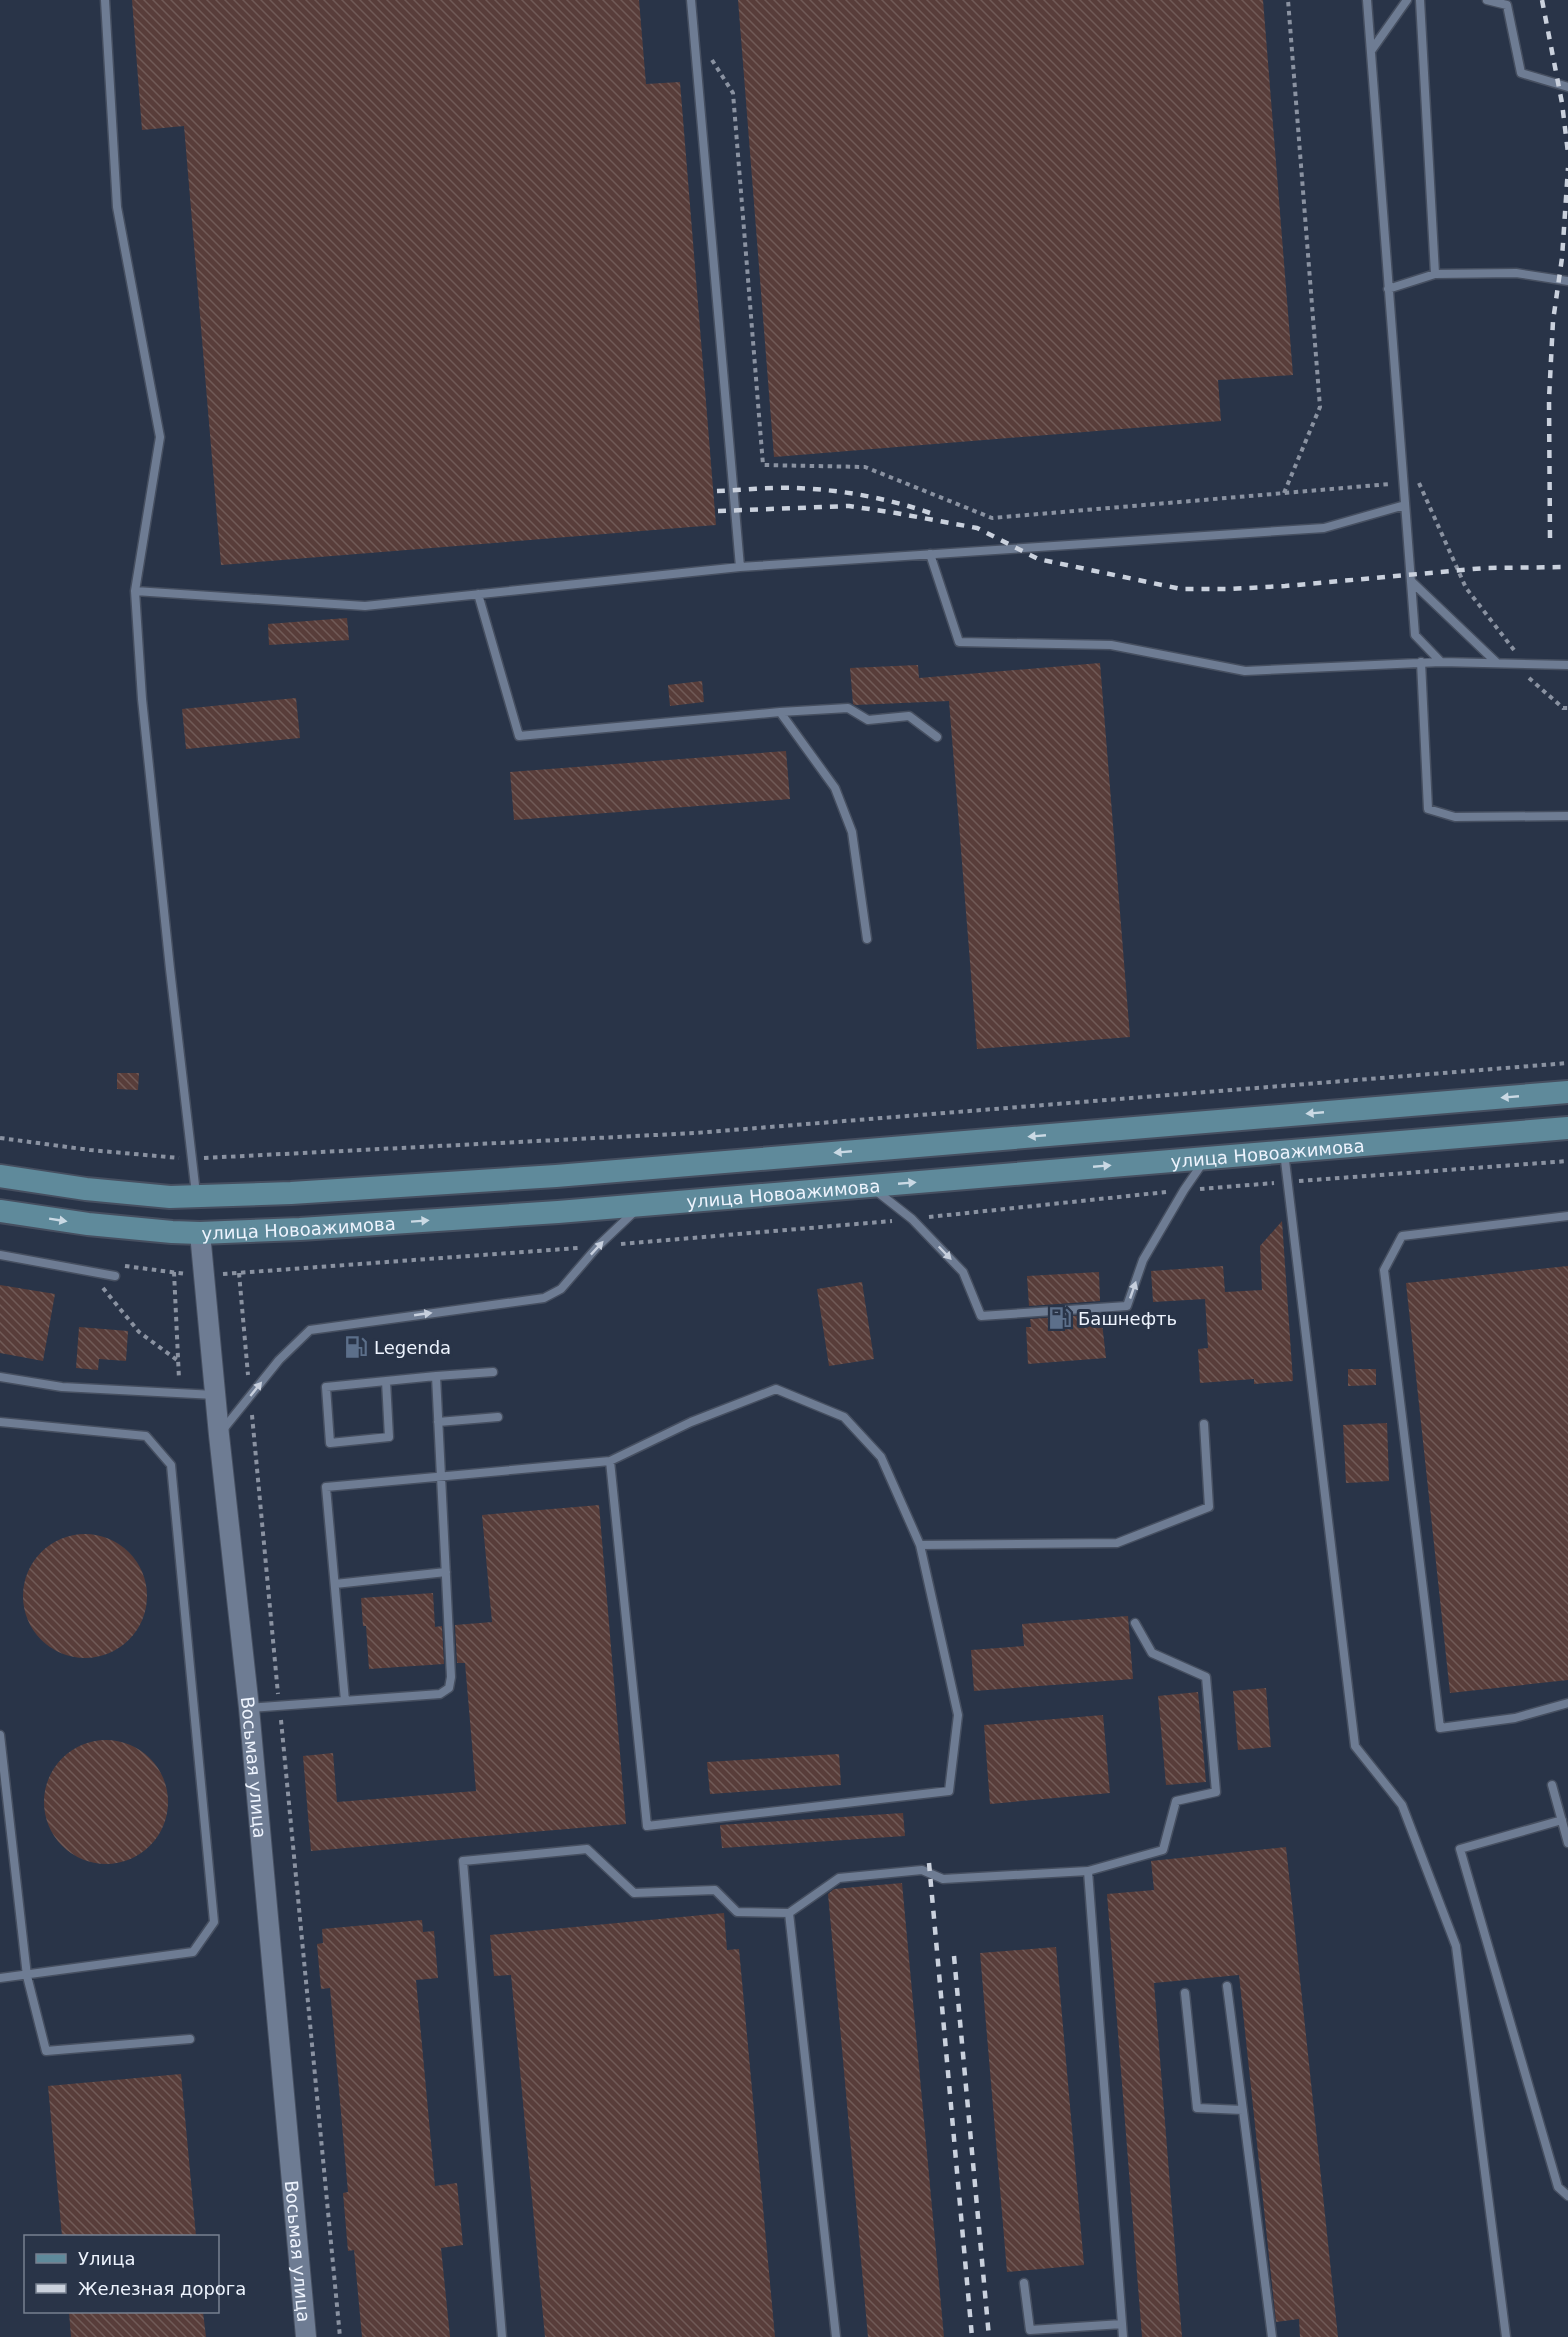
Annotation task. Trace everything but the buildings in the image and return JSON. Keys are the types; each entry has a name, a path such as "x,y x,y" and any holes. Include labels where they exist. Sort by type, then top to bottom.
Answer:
{"main road":[{"name":"улица Новоажимова","path":"0,1176 86,1189 170,1197 291,1193 556,1176 1568,1092"},
{"name":"улица Новоажимова","path":"0,1211 87,1224 200,1233 440,1220 641,1205 1568,1128"},
{"name":"Восьмая улица","path":"196,1197 200,1233"}],"street":[{"name":"Восьмая улица","path":"200,1233 219,1435 249,1708 306,2337"}],"lane":[{"path":"105,0 117,207 160,437 135,591 142,699 196,1197"},
{"path":"691,0 740,567"},
{"path":"1367,0 1415,635 1441,662"},
{"path":"1371,51 1407,0"},
{"path":"1420,0 1435,274"},
{"path":"1488,0 1507,5 1521,73 1568,87"},
{"path":"1388,288 1435,274 1516,273 1568,281"},
{"path":"135,591 365,606 740,567 1324,528 1405,505"},
{"path":"930,554 959,642 1111,645 1245,671 1421,662 1568,665"},
{"path":"1410,581 1497,663"},
{"path":"478,594 519,736 848,708 868,720 909,716 937,737"},
{"path":"1421,662 1428,810 1455,817 1568,816"},
{"path":"780,712 835,788 852,832 867,939"},
{"path":"1284,1151 1354,1746 1402,1805 1456,1946 1506,2337"},
{"path":"870,1186 912,1219 963,1272 981,1316 1127,1306 1143,1260 1206,1157"},
{"path":"219,1435 279,1360 310,1330 544,1298 561,1289 598,1246 641,1205"},
{"path":"1568,1215 1402,1236 1384,1270 1440,1728 1515,1718 1568,1703"},
{"path":"0,1256 115,1276"},
{"path":"386,1381 389,1437 330,1443 326,1387 386,1381 436,1376 493,1372"},
{"path":"249,1708 440,1694 449,1688 451,1677 436,1376"},
{"path":"0,1377 62,1387 215,1395"},
{"path":"345,1701 326,1488 610,1461 691,1422 776,1389 844,1417 881,1457 920,1545 958,1715 949,1791 647,1826 610,1461"},
{"path":"438,1422 498,1417"},
{"path":"0,1422 146,1436 171,1465 214,1922 193,1953 0,1978"},
{"path":"920,1545 1117,1544 1209,1507 1204,1424"},
{"path":"335,1584 446,1572"},
{"path":"502,2337 463,1861 587,1849 634,1893 716,1890 737,1912 789,1913 839,1878 922,1870 943,1879 1088,1871 1163,1850 1176,1801 1216,1792 1206,1677 1152,1653 1134,1623"},
{"path":"0,1735 27,1976 46,2051 190,2039"},
{"path":"1552,1785 1568,1843"},
{"path":"1562,1820 1460,1849 1558,2187 1568,2196"},
{"path":"1088,1871 1123,2337"},
{"path":"789,1913 836,2337"},
{"path":"1227,1986 1272,2337"},
{"path":"1185,1994 1197,2108 1243,2110"},
{"path":"1024,2283 1030,2330 1122,2324"}],"path":[{"path":"1284,493 1320,407 1288,0"},
{"path":"694,32 734,93 763,465"},
{"path":"0,1138 90,1150 192,1159 695,1133 1568,1063"},
{"path":"117,1265 205,1276 912,1219 1184,1190 1568,1161"},
{"path":"90,1271 139,1332 177,1360"},
{"path":"174,1272 177,1360 181,1393"},
{"path":"239,1273 340,2337"}],"railway":[{"path":"1542,0 1562,103 1568,153"},
{"path":"1550,538 1549,399 1553,321 1562,258 1568,168"},
{"path":"717,491 767,488 814,489 881,499 930,513"},
{"path":"718,511 849,506 896,513 977,528 1038,559 1181,589 1285,586 1485,568 1568,567"},
{"path":"929,1863 972,2337"},
{"path":"954,1956 989,2337"}],"place":[{"name":"Башнефть","path":"1060,1318"},
{"name":"Legenda","path":"356,1347"}]}
